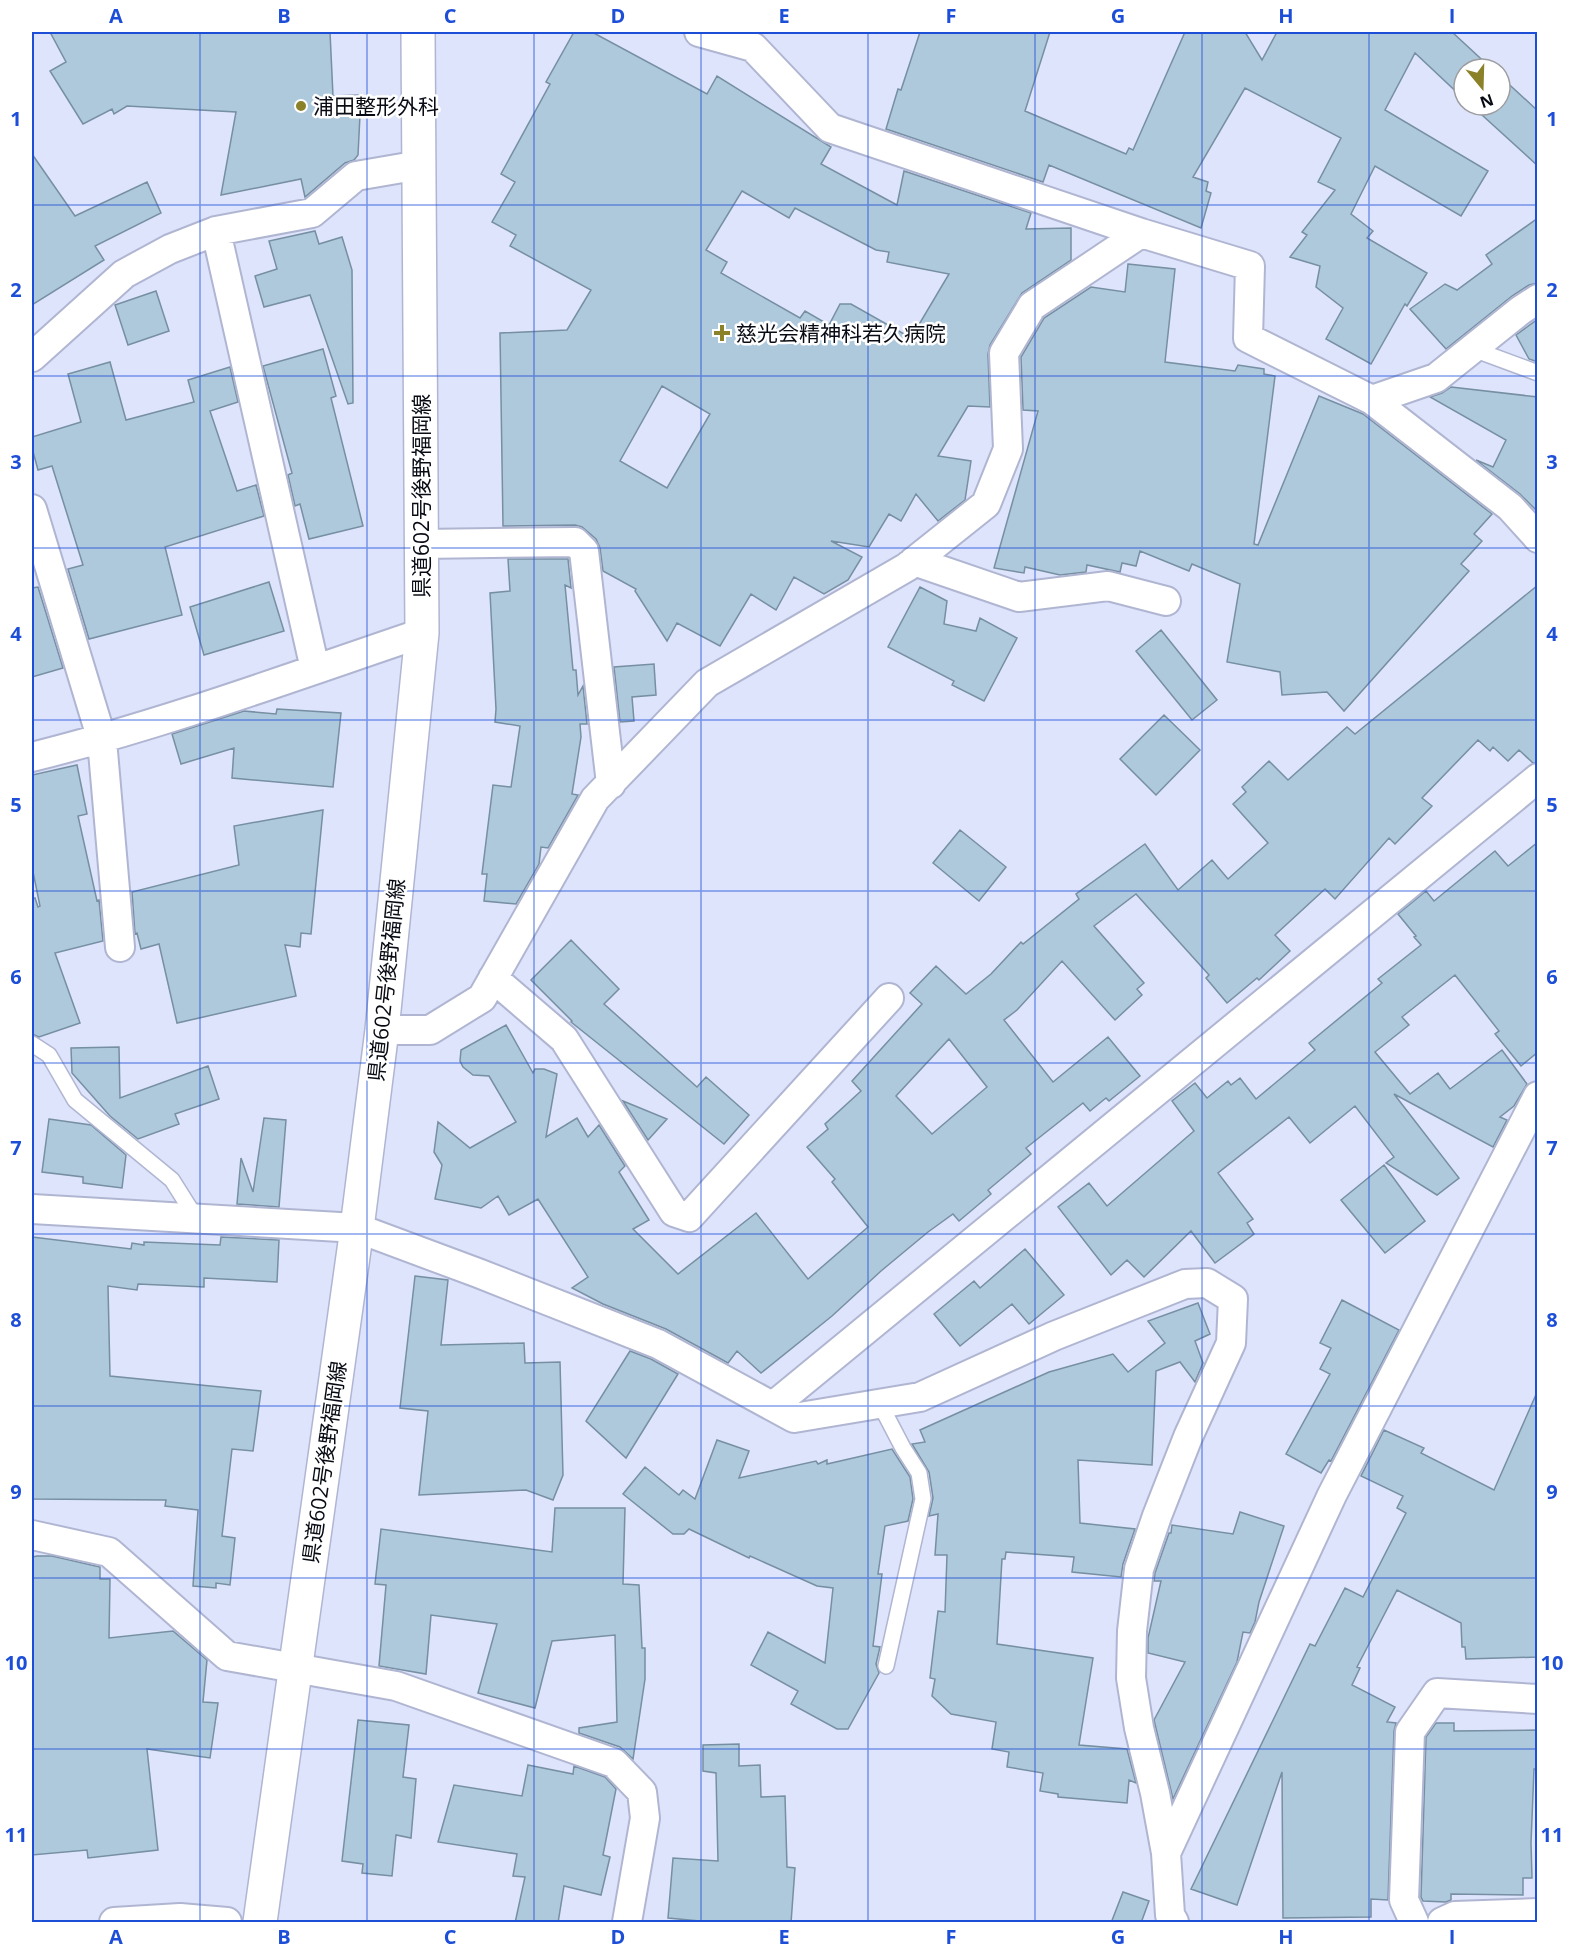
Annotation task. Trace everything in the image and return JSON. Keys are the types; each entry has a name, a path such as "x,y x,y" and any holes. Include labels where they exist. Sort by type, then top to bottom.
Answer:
{"main road":[{"name":"県道602号後野福岡線","path":"260,1923 357,1228 382,1030 422,633 418,32"}],"street":[{"path":"699,32 753,47 830,128 1141,233 1250,266 1248,338 1372,400 1510,507 1538,538"},
{"path":"32,357 124,274 171,249 216,231 312,213 356,176 420,165"},
{"path":"216,231 315,669"},
{"path":"382,1030 430,1030 482,998 595,800 707,682 914,561 986,504 1008,449 1004,353 1032,306 1141,233"},
{"path":"1372,400 1436,378 1538,299"},
{"path":"32,509 102,740 120,947"},
{"path":"421,544 575,542 584,551 611,784"},
{"path":"914,561 1019,597 1108,586 1166,601"},
{"path":"32,757 102,740 200,709 422,633"},
{"path":"773,1406 1538,778"},
{"path":"494,978 564,1039 674,1212 689,1217 889,998"},
{"path":"1166,1853 1332,1495 1538,1096"},
{"path":"32,1209 357,1228 658,1344 794,1418 920,1396 1054,1336 1185,1284 1207,1283 1233,1299 1231,1344 1188,1437 1157,1516 1139,1569 1133,1620 1131,1678 1139,1728 1155,1793 1166,1853 1170,1920"},
{"path":"32,1535 109,1552 227,1656 396,1686 614,1763 642,1792 645,1818 627,1923"},
{"path":"1414,1923 1404,1900 1410,1731 1437,1693 1538,1699"},
{"path":"1442,1923 1455,1916 1538,1913"},
{"path":"114,1923 180,1918 227,1923"}],"lane":[{"path":"1473,349 1538,373"},
{"path":"32,1044 49,1055 75,1100 172,1180 196,1218"},
{"path":"880,1404 919,1473 923,1499 886,1666"}],"building":[{"path":"50,32 330,32 333,96 361,95 358,155 354,160 345,163 305,197 301,179 221,195 236,112 127,106 114,114 112,109 83,124 50,71 66,62"},
{"name":"慈光会精神科若久病院","path":"574,32 592,32 707,94 717,76 831,147 821,164 897,205 904,171 1031,213 1026,229 1071,228 1071,260 1022,293 990,345 988,354 990,407 968,406 938,456 971,461 965,500 938,521 916,494 901,521 889,514 869,547 831,541 862,557 848,580 824,594 794,577 776,610 751,594 720,646 677,623 667,641 635,591 636,589 603,571 600,548 596,539 582,527 575,525 503,526 500,333 567,330 591,290 510,246 516,235 492,222 515,182 501,174 550,84 546,82","holes":["742,191 789,218 795,208 876,250 889,252 887,262 949,274 911,338 851,304 840,304 829,325 805,311 800,318 721,273 727,262 706,250","662,386 710,414 667,488 620,461"]},
{"path":"920,32 1050,32 1025,111 1126,154 1129,148 1133,150 1185,32 1245,32 1262,60 1277,32 1452,32 1479,57 1452,57 1452,88 1415,53 1385,110 1488,171 1461,216 1375,166 1351,214 1373,231 1367,238 1427,273 1407,306 1405,304 1371,364 1326,339 1343,308 1316,287 1320,266 1290,257 1307,235 1302,232 1335,190 1318,182 1341,138 1245,88 1193,177 1208,182 1206,191 1211,193 1201,228 1049,165 1043,182 886,129 898,89 901,90"},
{"path":"1512,87 1538,111 1538,166 1484,117 1512,117"},
{"path":"32,154 75,216 147,182 161,213 95,246 104,260 32,305"},
{"path":"1538,218 1538,283 1529,285 1512,296 1446,349 1410,309 1445,284 1457,290 1492,264 1486,255"},
{"path":"315,231 319,244 342,237 352,270 353,403 348,404 310,295 264,307 255,276 277,269 269,241"},
{"path":"1128,264 1175,269 1165,362 1235,371 1238,365 1264,369 1264,374 1275,376 1254,544 1258,545 1319,396 1363,414 1492,514 1474,534 1482,541 1461,564 1469,571 1344,711 1327,692 1282,695 1280,672 1227,662 1240,584 1192,564 1189,571 1140,551 1136,566 1122,563 1120,572 1087,565 1086,572 1060,575 1025,567 1024,573 994,568 1038,411 1023,410 1021,357 1044,318 1091,287 1125,292"},
{"path":"156,291 169,331 128,345 115,305"},
{"path":"1538,319 1538,362 1529,359 1516,335"},
{"path":"323,349 336,396 331,398 363,526 309,539 300,504 295,506 288,475 292,473 263,366"},
{"path":"110,362 126,420 194,402 188,380 230,367 238,402 210,411 237,491 256,485 264,516 165,547 182,615 89,639 68,569 83,565 52,466 38,470 32,448 32,437 81,422 68,374"},
{"path":"1451,387 1538,397 1538,512 1520,494 1476,460 1493,467 1506,440 1430,397"},
{"path":"508,559 568,559 571,588 565,585 573,670 576,670 578,695 583,686 587,724 580,724 581,737 572,794 578,795 548,848 541,847 539,864 516,904 484,901 487,874 482,874 493,785 511,787 520,726 495,722 490,593 510,591"},
{"path":"269,582 284,631 204,655 190,607"},
{"path":"1538,585 1538,762 1533,763 1519,750 1508,761 1493,747 1490,751 1478,740 1422,798 1432,806 1395,844 1389,838 1335,899 1325,889 1275,935 1290,951 1259,980 1257,978 1227,1003 1206,978 1209,975 1136,894 1094,926 1144,983 1137,989 1142,995 1115,1020 1062,961 1017,1010 1004,1020 1053,1082 1108,1037 1140,1076 1109,1101 1106,1098 1090,1111 1083,1103 1026,1148 1031,1154 988,1190 991,1194 959,1221 953,1214 928,1232 832,1316 761,1373 737,1351 728,1363 666,1329 603,1304 572,1288 588,1277 538,1199 509,1215 498,1196 481,1208 435,1199 442,1165 434,1152 438,1122 470,1148 516,1122 489,1076 473,1075 463,1067 460,1061 461,1050 506,1025 533,1073 535,1069 544,1069 557,1074 546,1137 577,1118 588,1137 599,1125 625,1166 619,1172 649,1220 633,1229 678,1274 756,1213 808,1279 868,1227 832,1182 835,1179 807,1147 828,1129 825,1124 861,1091 852,1081 922,1004 910,993 936,966 966,994 991,974 1021,942 1023,944 1079,899 1076,894 1145,844 1178,890 1212,860 1228,879 1268,843 1233,804 1246,792 1242,787 1269,761 1288,780 1347,727 1355,734","holes":["949,1039 987,1087 932,1134 896,1096"]},
{"path":"38,587 63,668 32,677 32,588"},
{"path":"920,587 947,601 944,624 976,631 980,618 1017,638 984,701 952,685 954,681 888,647"},
{"path":"1161,630 1217,700 1192,720 1136,651"},
{"path":"654,664 656,695 632,697 634,721 620,722 614,667"},
{"path":"277,709 341,713 333,787 232,778 234,748 181,764 172,734 244,711 276,714"},
{"path":"1164,715 1200,750 1156,795 1120,759"},
{"path":"77,765 87,814 78,816 97,901 99,900 103,941 55,953 80,1023 39,1037 32,1034 32,899 35,898 38,907 40,906 32,867 32,775"},
{"path":"323,810 311,934 301,933 300,947 285,945 296,996 177,1023 159,944 141,949 137,933 135,934 132,892 239,865 234,826"},
{"path":"960,830 1006,867 979,901 933,863"},
{"path":"1538,842 1538,1052 1521,1066 1495,1034 1499,1031 1455,975 1402,1017 1409,1025 1375,1052 1410,1094 1438,1073 1450,1089 1502,1050 1527,1084 1514,1106 1500,1117 1507,1120 1493,1147 1394,1094 1459,1178 1437,1195 1386,1163 1394,1157 1355,1106 1310,1143 1289,1117 1218,1173 1253,1219 1247,1223 1254,1234 1215,1263 1191,1231 1144,1277 1127,1260 1111,1275 1058,1207 1089,1183 1107,1206 1194,1131 1172,1101 1195,1083 1207,1098 1228,1081 1231,1085 1240,1078 1256,1099 1315,1050 1309,1043 1382,983 1378,979 1421,945 1398,914 1426,891 1434,901 1495,851 1508,866"},
{"path":"571,940 619,989 604,1004 697,1087 706,1077 749,1115 724,1144 571,1022 531,980"},
{"path":"119,1047 120,1098 208,1066 219,1099 175,1114 179,1124 138,1139 110,1116 72,1073 71,1048"},
{"path":"623,1101 667,1119 648,1140"},
{"path":"264,1118 286,1120 279,1207 237,1204 241,1158 253,1192"},
{"path":"49,1119 91,1125 126,1155 122,1188 83,1183 83,1177 42,1172"},
{"path":"1384,1165 1425,1221 1385,1253 1341,1200"},
{"path":"32,1237 131,1249 132,1243 144,1245 144,1242 220,1245 221,1237 279,1240 277,1282 204,1278 204,1287 138,1284 137,1290 108,1286 110,1376 261,1391 253,1451 232,1449 222,1536 235,1538 230,1585 216,1583 216,1588 193,1586 198,1510 165,1506 166,1500 33,1499"},
{"path":"1025,1249 1064,1295 1029,1324 1012,1304 960,1346 934,1314 974,1281 980,1288"},
{"path":"415,1276 448,1280 441,1345 524,1343 525,1363 560,1362 563,1475 553,1500 526,1490 419,1495 428,1411 400,1408"},
{"path":"1342,1300 1399,1330 1331,1461 1329,1460 1321,1473 1286,1454 1330,1374 1320,1369 1331,1348 1320,1343"},
{"path":"1198,1303 1210,1334 1195,1341 1203,1363 1195,1382 1180,1362 1156,1371 1152,1465 1078,1460 1080,1523 1135,1529 1121,1577 1072,1572 1074,1557 1006,1552 1005,1559 1002,1559 997,1644 1093,1658 1079,1745 1127,1749 1136,1783 1129,1780 1127,1803 1058,1797 1058,1794 1040,1791 1043,1773 1007,1767 1009,1752 992,1749 996,1722 951,1714 932,1696 935,1679 930,1678 938,1611 945,1612 947,1555 935,1555 938,1514 929,1516 933,1498 929,1472 912,1444 925,1442 920,1430 1049,1372 1113,1354 1128,1372 1165,1343 1148,1321"},
{"path":"630,1351 651,1359 678,1374 626,1458 586,1421"},
{"path":"1538,1390 1538,1657 1466,1659 1465,1647 1462,1647 1461,1623 1397,1590 1357,1667 1360,1668 1352,1685 1395,1707 1387,1722 1396,1723 1388,1900 1371,1899 1371,1917 1283,1918 1282,1772 1237,1905 1191,1889 1310,1644 1315,1646 1345,1588 1363,1597 1406,1513 1397,1508 1403,1496 1361,1476 1384,1430 1424,1448 1421,1453 1494,1490"},
{"path":"717,1440 749,1451 739,1478 816,1461 818,1464 827,1460 827,1464 892,1449 910,1477 913,1499 908,1521 885,1526 878,1574 882,1574 873,1646 880,1647 876,1664 879,1673 848,1729 837,1729 791,1704 798,1691 751,1665 768,1632 825,1663 833,1588 817,1586 750,1556 749,1558 689,1529 684,1534 673,1534 623,1494 645,1467 679,1495 683,1490 695,1499"},
{"path":"555,1508 625,1508 623,1584 639,1585 642,1648 645,1648 645,1679 633,1759 620,1747 579,1733 579,1728 617,1722 615,1635 552,1641 535,1708 478,1693 497,1624 431,1615 426,1674 379,1666 386,1585 375,1584 381,1529 552,1552"},
{"path":"1240,1512 1284,1526 1259,1602 1255,1622 1250,1633 1243,1632 1237,1662 1173,1799 1154,1720 1185,1662 1148,1653 1148,1638 1161,1581 1154,1581 1155,1573 1172,1525 1233,1534"},
{"path":"52,1556 100,1567 100,1579 110,1579 109,1638 173,1631 207,1660 203,1702 218,1703 210,1758 147,1749 158,1850 88,1858 87,1850 32,1855 32,1557"},
{"path":"358,1720 409,1725 403,1777 416,1779 411,1838 396,1835 392,1876 362,1873 363,1864 342,1861"},
{"path":"1436,1723 1454,1723 1454,1731 1538,1730 1538,1769 1534,1769 1531,1843 1532,1878 1523,1878 1523,1895 1451,1894 1451,1900 1446,1902 1423,1901 1421,1897 1426,1737"},
{"path":"739,1744 739,1766 760,1765 761,1797 785,1796 787,1867 795,1868 791,1923 721,1923 668,1918 673,1858 718,1861 716,1773 703,1771 703,1745"},
{"path":"528,1765 573,1774 574,1766 605,1777 616,1789 603,1855 610,1857 601,1895 564,1886 558,1923 515,1923 525,1877 513,1876 517,1854 438,1842 454,1785 522,1796"},
{"path":"1123,1892 1149,1901 1141,1923 1111,1923"}],"place":[{"name":"浦田整形外科","path":"301,106"},
{"name":"慈光会精神科若久病院","path":"722,333"}]}
